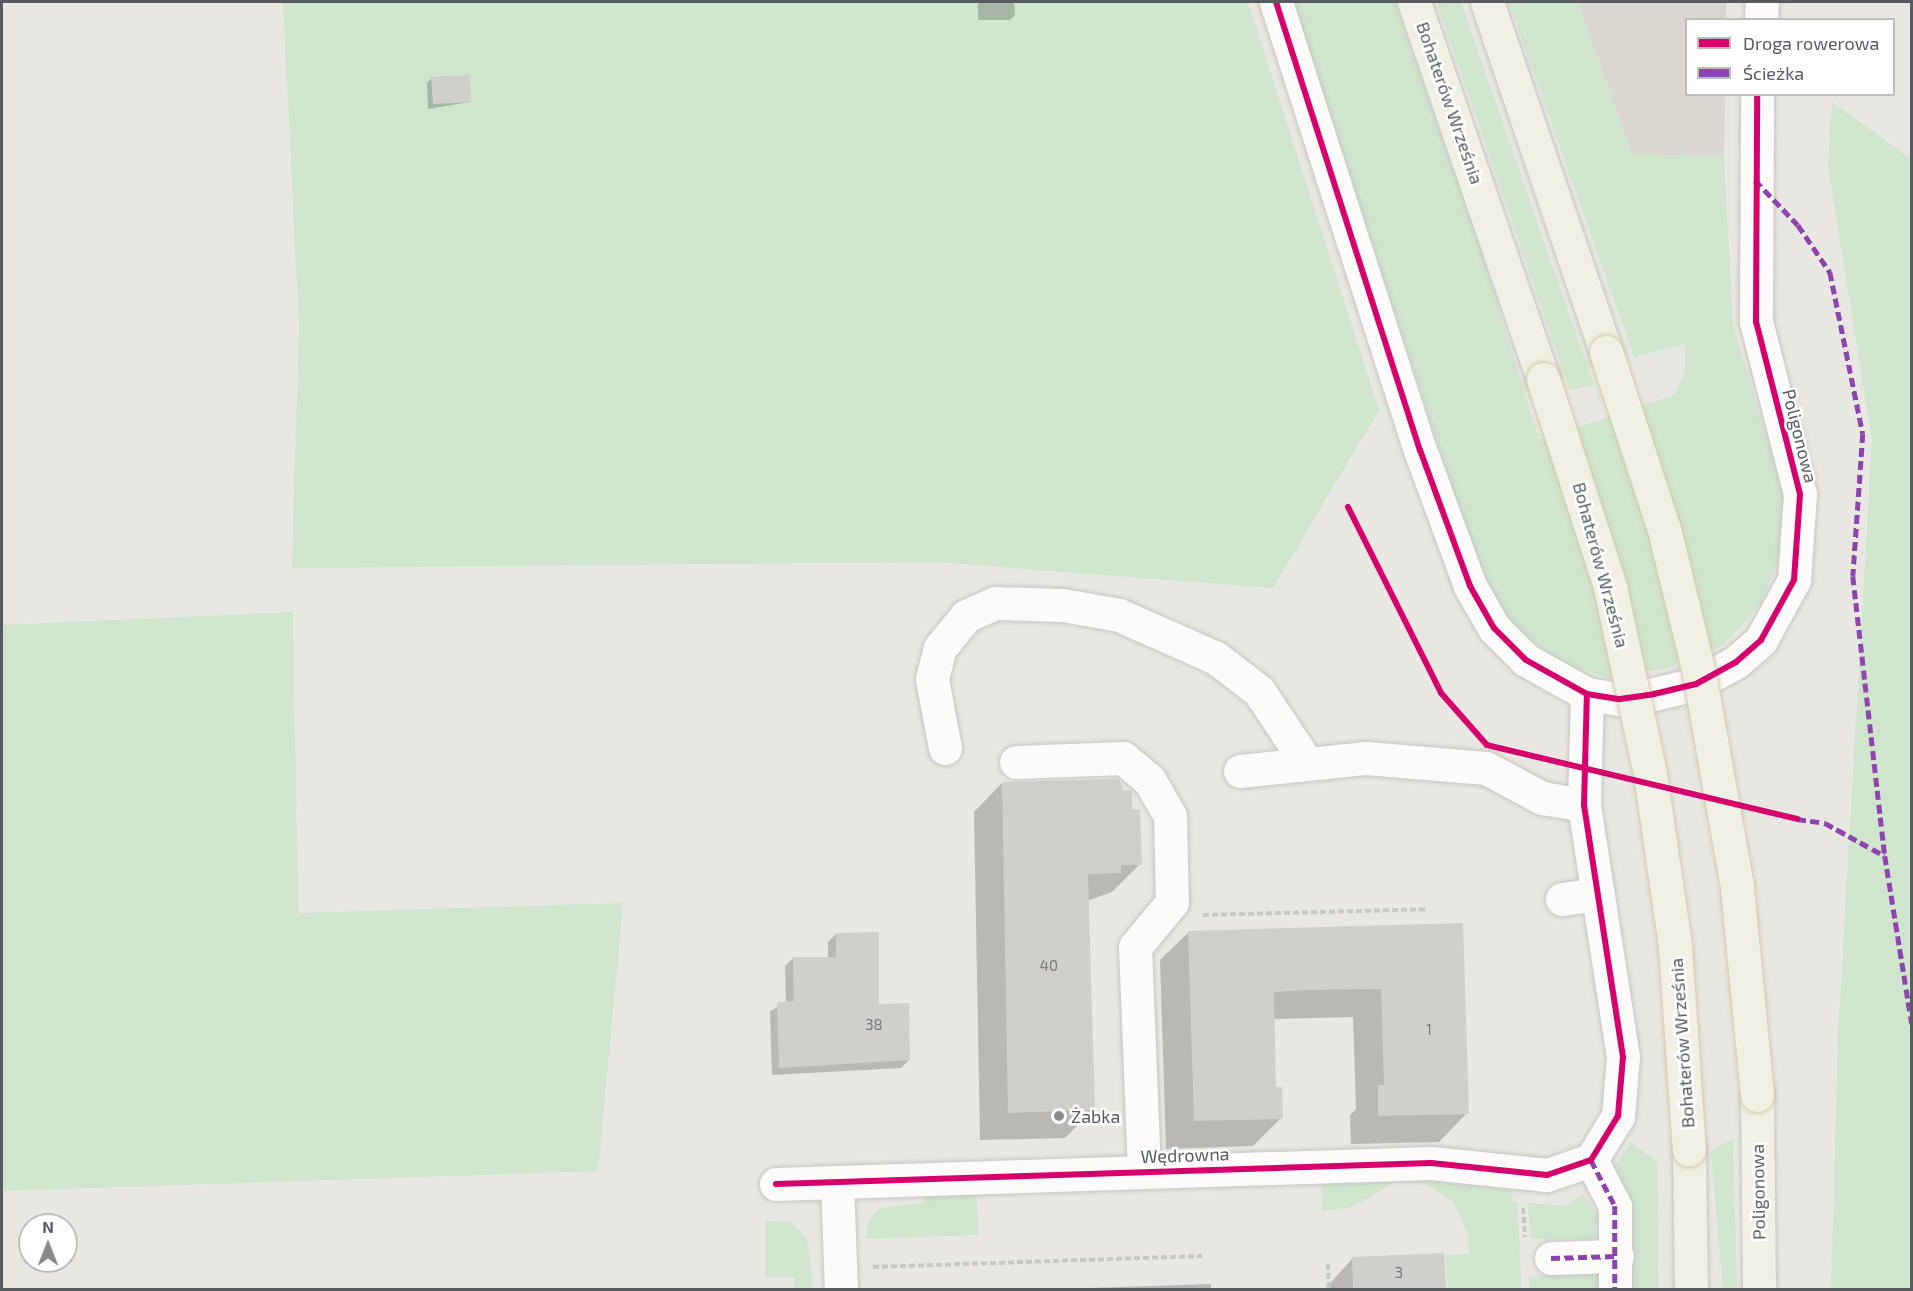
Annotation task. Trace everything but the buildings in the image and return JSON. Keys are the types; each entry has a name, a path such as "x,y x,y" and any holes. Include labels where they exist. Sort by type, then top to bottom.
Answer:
{"main road":[{"name":"Bohaterów Września","path":"1414,2 1543,380 1610,587 1650,774 1679,977 1689,1150 1691,1290"},
{"name":"Poligonowa","path":"1486,2 1664,529 1705,701 1737,887 1757,1095 1759,1290"}],"street":[{"name":"Poligonowa","path":"1276,2 1420,450 1470,586 1494,628 1526,660 1587,694 1620,699 1654,694 1695,684 1736,662 1761,640 1794,580 1800,494 1756,322 1757,96"},
{"path":"1761,18 1762,2"},
{"path":"945,748 932,679 940,648 966,616 995,603 1063,604 1119,615 1216,658 1259,692 1306,762"},
{"path":"1587,694 1584,806 1623,1057 1618,1116 1591,1160 1615,1206 1616,1290"},
{"path":"1016,762 1123,758 1142,771 1170,816 1172,902 1135,947 1144,1172"},
{"path":"1240,771 1306,762 1366,758 1486,768 1542,798 1584,806"},
{"path":"1562,899 1598,894"},
{"name":"Wędrowna","path":"776,1184 1431,1163 1547,1175 1591,1160"},
{"path":"837,1182 851,1278"},
{"path":"1538,1250 1617,1256"}],"path":[{"path":"1160,916 1427,909"},
{"path":"1523,1201 1538,1250"},
{"path":"851,1278 1202,1256"},
{"path":"1328,1264 1329,1290"}],"shaded area":[{"path":"1578,2 1726,2 1726,18 1685,18 1685,96 1725,96 1724,157 1632,154"}],"green space":[{"path":"283,2 1248,2 1379,410 1273,588 936,562 292,568 299,325"},
{"path":"1293,2 1395,2 1481,250 1539,440 1674,395 1685,372 1685,344 1634,357 1509,2 1578,2 1632,154 1724,157 1733,325 1784,495 1784,546 1760,605 1722,646 1664,669 1605,677 1561,663 1508,621 1474,554"},
{"path":"1437,2 1461,2 1594,385 1570,390"},
{"path":"1832,102 1911,159 1911,1289 1831,1289 1838,1037 1872,440 1828,166"},
{"path":"293,612 298,913 623,903 598,1171 2,1191 2,625"},
{"path":"1733,1139 1737,1289 1723,1289 1711,1151"},
{"path":"1631,1142 1657,1162 1658,1289 1632,1289 1633,1215 1616,1164"},
{"path":"1400,1178 1511,1190 1512,1201 1518,1201 1521,1289 1448,1289 1446,1255 1469,1254 1468,1235 1453,1202 1427,1184 1396,1181 1353,1207 1322,1211 1321,1180"},
{"path":"976,1190 978,1235 865,1239 869,1221 879,1209 925,1202 924,1192"},
{"path":"1583,1195 1599,1216 1595,1239 1530,1239 1528,1203 1564,1206"},
{"path":"766,1221 791,1222 807,1238 813,1289 794,1289 794,1277 766,1277"},
{"path":"1599,1272 1598,1289 1529,1289 1529,1277"}],"marked path":[{"path":"1755,180 1798,225 1830,272 1863,434 1853,576 1885,856 1912,1024"},
{"path":"1797,819 1825,823 1885,856"},
{"path":"1591,1160 1615,1206 1615,1290"},
{"path":"1551,1258 1617,1256"}],"cycle path":[{"path":"1276,2 1420,450 1470,586 1494,628 1526,660 1587,694 1620,699 1654,694 1696,684 1736,662 1761,640 1794,580 1800,494 1756,322 1757,96"},
{"path":"1348,507 1441,693 1487,745 1797,819"},
{"path":"776,1184 1431,1163 1547,1175 1591,1160 1618,1116 1623,1057 1584,805 1587,694"}],"place":[{"name":"Żabka","path":"1059,1116"}]}
